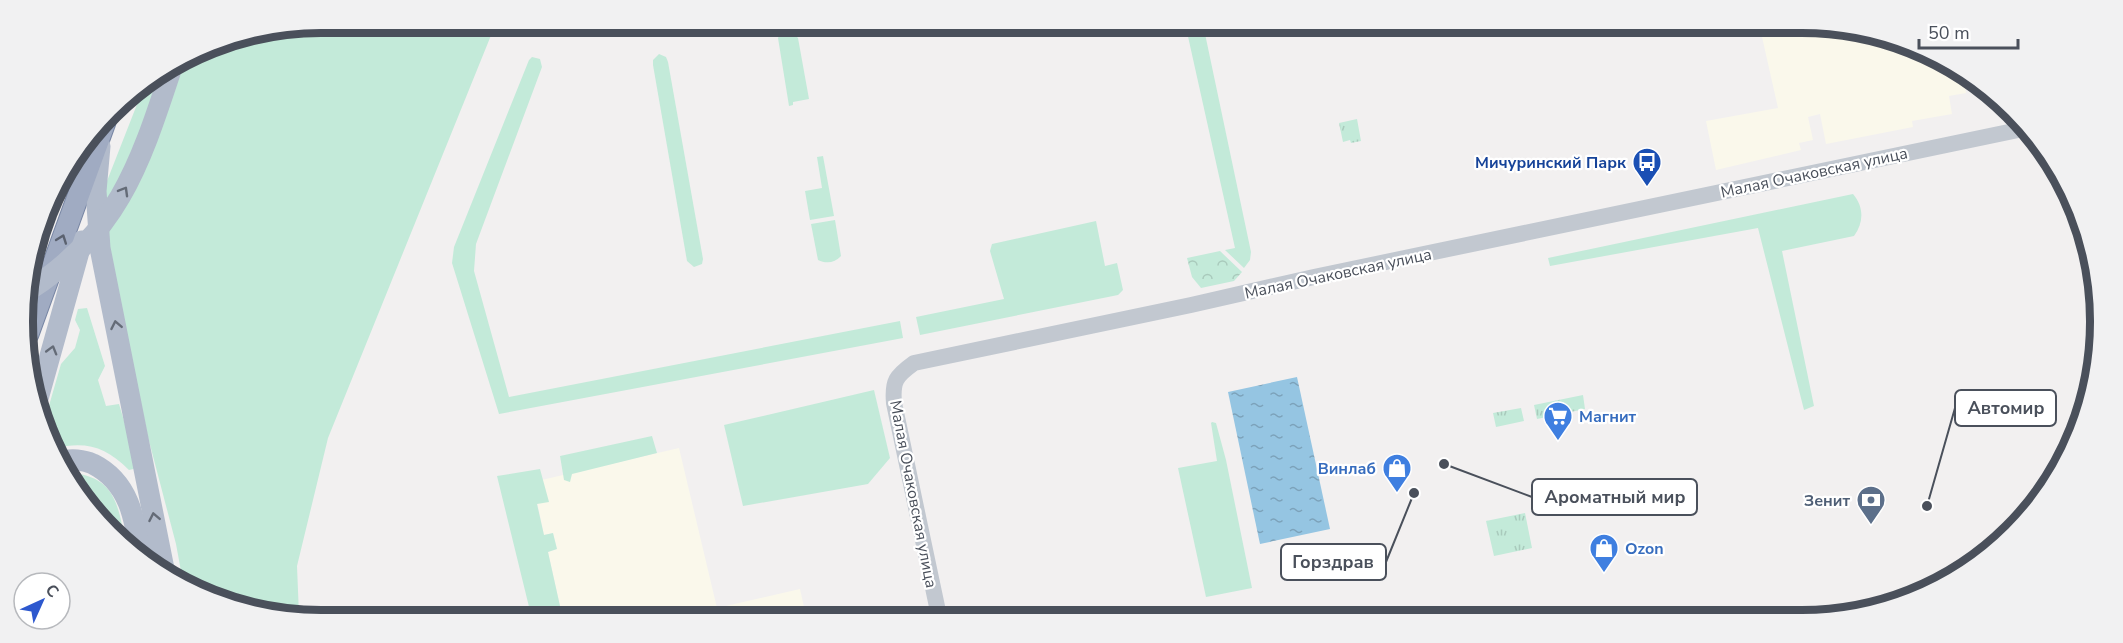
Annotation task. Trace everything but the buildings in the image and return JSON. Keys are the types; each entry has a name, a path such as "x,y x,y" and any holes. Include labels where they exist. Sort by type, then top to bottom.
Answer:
{"highway":[{"path":"33,320 99,138"}],"main road":[{"path":"35,286 73,258 91,240 110,215 129,183 146,145 169,77"},
{"path":"102,134 96,191 100,248 163,562"},
{"path":"41,388 96,191"},
{"path":"69,460 87,461 102,469 119,483 130,503 138,543"}],"street":[{"name":"Малая Очаковская улица","path":"938,610 894,403 893,387 897,378 914,363 2017,130"}],"shaded area":[{"path":"1761,33 1839,35 1894,48 1929,63 1962,82 1966,93 1949,96 1952,114 1912,121 1913,127 1826,144 1820,114 1808,117 1813,140 1799,143 1801,150 1716,170 1706,121 1778,108"},
{"path":"679,448 717,608 800,589 805,610 561,610 548,552 557,549 553,533 544,535 533,482"}],"green space":[{"path":"492,33 328,438 297,566 299,609 284,608 229,595 181,573 148,437 101,213 107,181 139,98 177,72 229,48 284,35"},
{"path":"793,33 798,38 809,99 793,102 793,105 789,106 778,38 780,34"},
{"path":"1187,33 1205,33 1251,252 1250,260 1244,268 1225,250 1235,248"},
{"path":"659,54 666,57 668,62 703,259 702,264 694,267 687,261 653,65 653,60"},
{"path":"532,57 540,59 542,67 476,244 474,271 509,397 900,321 903,338 499,414 452,263 454,247"},
{"path":"1357,119 1361,141 1343,142 1339,123"},
{"path":"823,156 834,216 810,220 805,191 822,188 817,157"},
{"path":"1853,194 1861,209 1860,225 1854,236 1782,251 1814,406 1804,410 1758,228 1550,266 1548,258"},
{"path":"835,220 841,256 833,261 818,260 811,224"},
{"path":"1096,221 1105,266 1117,263 1123,290 1118,295 920,335 916,317 1004,299 990,251 992,244"},
{"path":"1220,251 1242,272 1234,281 1201,288 1192,277 1187,258"},
{"path":"87,308 105,366 98,380 106,406 119,404 138,468 129,470 112,456 95,448 77,445 62,447 48,414 61,364 75,348 80,330 75,320 78,309"},
{"path":"874,390 890,458 868,484 743,506 724,425"},
{"path":"1583,395 1585,409 1537,419 1534,405"},
{"path":"1521,408 1524,421 1496,427 1493,413"},
{"path":"1212,422 1216,423 1226,460 1252,588 1206,597 1178,468 1217,461"},
{"path":"652,436 657,453 572,474 570,482 564,480 560,456"},
{"path":"540,469 549,502 537,504 544,535 553,533 557,549 548,552 561,610 530,610 497,476"},
{"path":"77,474 97,480 106,487 120,515 123,531 105,512"},
{"path":"1525,513 1532,548 1494,556 1486,521"}],"water":[{"path":"1297,377 1330,529 1260,544 1228,392"}],"place":[{"name":"Мичуринский Парк","path":"1647,188"},
{"name":"Магнит","path":"1558,442"},
{"name":"Ароматный мир","path":"1444,464"},
{"name":"Горздрав","path":"1414,493"},
{"name":"Винлаб","path":"1397,494"},
{"name":"Автомир","path":"1927,506"},
{"name":"Зенит","path":"1871,526"},
{"name":"Ozon","path":"1604,574"}]}
